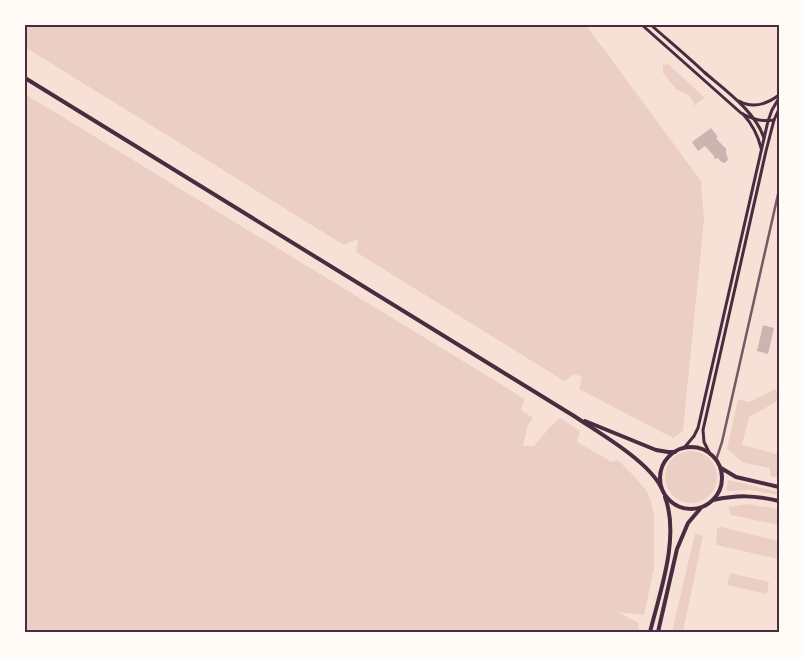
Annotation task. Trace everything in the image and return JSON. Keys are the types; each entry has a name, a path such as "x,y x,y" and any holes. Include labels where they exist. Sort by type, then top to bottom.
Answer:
{"main road":[{"path":"643,25 724,96 748,120 759,141 761,151"},
{"path":"651,25 736,100 759,127 766,151"},
{"path":"25,78 574,416 635,458 650,471 664,493 669,513 670,537 650,632"},
{"path":"714,88 718,84"},
{"path":"724,96 728,92"},
{"path":"736,100 746,105 755,106 779,97"},
{"path":"684,448 698,428 768,121 779,97"},
{"path":"710,454 704,442 703,430 766,151 774,120 779,109"},
{"path":"741,113 753,119 774,120"},
{"path":"574,416 656,450 674,452 690,447 700,448 710,454 721,468 721,488 719,492 688,523 677,549 658,632"},
{"path":"661,487 660,470 674,452"},
{"path":"721,468 736,476 779,487"},
{"path":"664,493 679,507 689,510 700,509"},
{"path":"713,500 747,496 779,501"}],"street":[{"path":"716,460 722,442 779,190"}],"shaded area":[{"path":"25,25 586,25 701,181 704,220 683,431 673,438 579,389 582,377 575,374 564,381 356,252 358,239 344,245 25,47"},
{"path":"668,64 705,98 693,106 694,102 687,94 676,89 663,73 663,65"},
{"path":"25,94 525,399 521,410 533,418 528,425 523,446 534,446 560,418 580,431 577,442 612,462 618,460 646,490 654,515 654,568 644,615 617,612 639,623 638,632 25,632"},
{"path":"775,389 779,394 779,400 749,417 742,445 776,454 779,447 779,478 770,476 770,468 744,463 727,449 738,399 749,402"},
{"path":"691,451 701,453 709,459 715,467 717,477 715,487 709,495 701,501 691,503 681,501 673,495 667,487 665,477 667,467 673,459 681,453"},
{"path":"729,480 779,492 779,495 751,490 728,491 726,489"},
{"path":"747,504 779,509 779,525 731,515 728,507"},
{"path":"721,527 779,541 779,559 716,545 717,528"},
{"path":"695,533 703,536 683,632 672,632"},
{"path":"730,573 769,582 767,594 727,585"}],"building":[{"path":"711,128 718,137 716,138 726,148 728,159 724,163 718,158 714,159 714,156 705,146 698,151 692,142"},
{"path":"763,325 774,328 768,354 757,351"}]}
